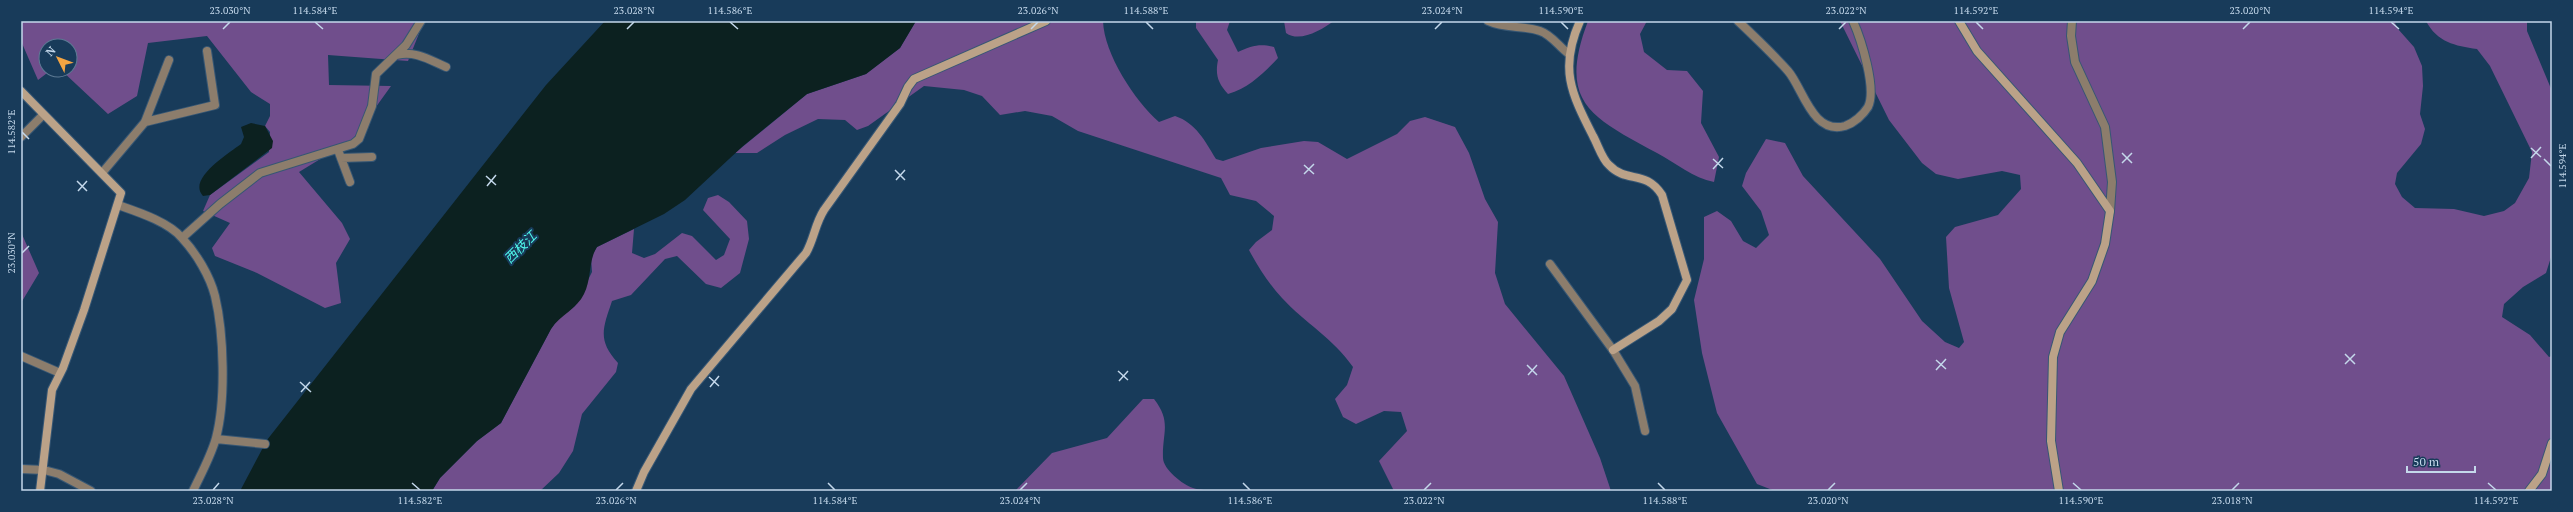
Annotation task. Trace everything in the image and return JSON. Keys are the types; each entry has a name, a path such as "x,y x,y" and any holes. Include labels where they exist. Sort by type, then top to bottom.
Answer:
{"street":[{"path":"182,238 220,204 260,173 346,148 359,139 372,106 376,74 396,55 422,21"},
{"path":"636,491 644,472 691,389 806,253 813,240 816,224 824,210 900,104 908,87 914,79 1046,21"},
{"path":"1488,21 1501,27 1540,31 1549,35 1558,46 1569,54"},
{"path":"1580,21 1570,43 1569,54 1572,92 1608,165 1621,175 1647,179 1662,195 1688,280 1672,309 1664,317 1613,350"},
{"path":"1738,21 1789,72 1811,111 1818,118 1828,124 1842,126 1855,121 1862,114 1868,106 1871,93 1864,58 1853,21"},
{"path":"1959,21 1977,52 2077,163 2110,211"},
{"path":"2059,491 2050,441 2053,357 2060,332 2092,281 2105,244 2110,211 2112,182 2105,127 2075,62 2071,36 2072,21"},
{"path":"145,122 215,105 207,51"},
{"path":"396,55 405,52 414,54 446,67"},
{"path":"102,173 145,122 169,60"},
{"path":"21,91 43,116 121,193 84,310 52,390 44,470 40,491"},
{"path":"21,137 43,116"},
{"path":"338,150 350,182"},
{"path":"341,158 372,157"},
{"path":"118,205 167,225 182,238 207,274 215,296 222,363 216,439 193,491"},
{"path":"1550,264 1613,350 1635,386 1645,430"},
{"path":"21,356 60,373"},
{"path":"216,439 265,444"},
{"path":"2530,491 2542,474 2552,443"},
{"path":"21,469 44,470 59,474 91,491"}],"shaded area":[{"path":"21,21 424,21 408,61 328,55 329,85 391,86 353,139 299,172 342,223 350,239 336,263 341,303 325,308 257,273 215,256 212,248 230,223 203,211 210,195 269,152 270,132 265,126 270,116 270,104 251,92 207,36 148,43 137,96 108,114 70,78 78,78 78,38 38,38 38,78 41,78 38,80 21,41"},
{"path":"916,21 1103,21 1109,48 1115,62 1122,76 1140,102 1159,122 1175,116 1189,123 1199,133 1216,159 1223,161 1261,148 1304,141 1318,142 1347,159 1397,134 1410,121 1425,117 1455,127 1469,153 1485,199 1498,222 1495,273 1505,304 1564,376 1600,458 1611,491 1394,491 1379,461 1407,431 1401,412 1384,411 1356,424 1343,417 1335,399 1347,385 1353,367 1328,339 1282,298 1264,275 1249,250 1256,242 1272,230 1274,216 1256,201 1230,195 1221,178 1078,131 1052,116 1025,111 1000,115 982,96 964,90 924,86 868,126 857,130 845,120 818,119 785,135 757,153 735,153 807,94 866,74 900,48"},
{"path":"1196,21 1230,21 1227,30 1238,52 1247,48 1264,45 1274,47 1278,58 1262,74 1249,84 1228,94 1218,78 1218,60 1196,28"},
{"path":"1284,21 1334,21 1317,31 1298,37 1286,33"},
{"path":"1588,21 1647,21 1640,34 1644,52 1667,70 1687,71 1703,91 1701,123 1719,157 1714,182 1692,174 1614,129 1598,117 1586,104 1579,89 1576,71 1579,49"},
{"path":"1840,21 2394,21 2398,29 2414,47 2422,66 2423,86 2420,114 2425,129 2421,144 2397,173 2395,184 2402,197 2415,208 2454,209 2484,216 2504,211 2515,203 2529,178 2532,152 2490,66 2477,49 2447,42 2430,28 2426,21 2527,21 2527,31 2552,91 2552,254 2546,273 2523,287 2504,304 2502,317 2530,335 2549,357 2552,356 2552,491 1775,491 1757,484 1717,413 1702,353 1694,300 1704,259 1704,217 1717,211 1731,221 1743,241 1756,248 1769,235 1761,211 1742,186 1746,173 1766,139 1785,143 1803,176 1880,259 1922,321 1945,342 1959,348 1964,342 1949,288 1946,237 1955,227 1998,215 2021,189 2020,175 2002,171 1958,179 1936,174 1922,163 1889,120"},
{"path":"718,195 729,202 747,221 749,239 740,273 721,288 706,284 677,256 665,259 631,295 612,301 604,326 604,340 611,355 618,363 616,372 582,414 573,451 559,473 540,491 432,491 440,478 477,441 501,423 551,329 558,319 575,306 592,272 591,257 597,247 634,229 632,253 644,258 655,254 682,233 692,236 716,260 724,255 730,239 703,210 708,198"},
{"path":"21,232 39,273 21,303"},
{"path":"1143,399 1154,399 1163,414 1165,428 1163,458 1166,467 1179,480 1193,488 1215,491 1015,491 1052,453 1107,438"}],"water":[{"name":"西枝江","path":"605,21 916,21 900,48 866,74 807,94 743,146 685,200 664,214 597,247 592,258 588,282 584,294 577,304 551,329 501,423 477,441 440,478 432,491 240,491 267,440 546,85"},
{"path":"251,123 265,126 273,141 272,148 210,195 203,196 200,189 200,182 211,167 241,144 244,137 241,127"}]}
